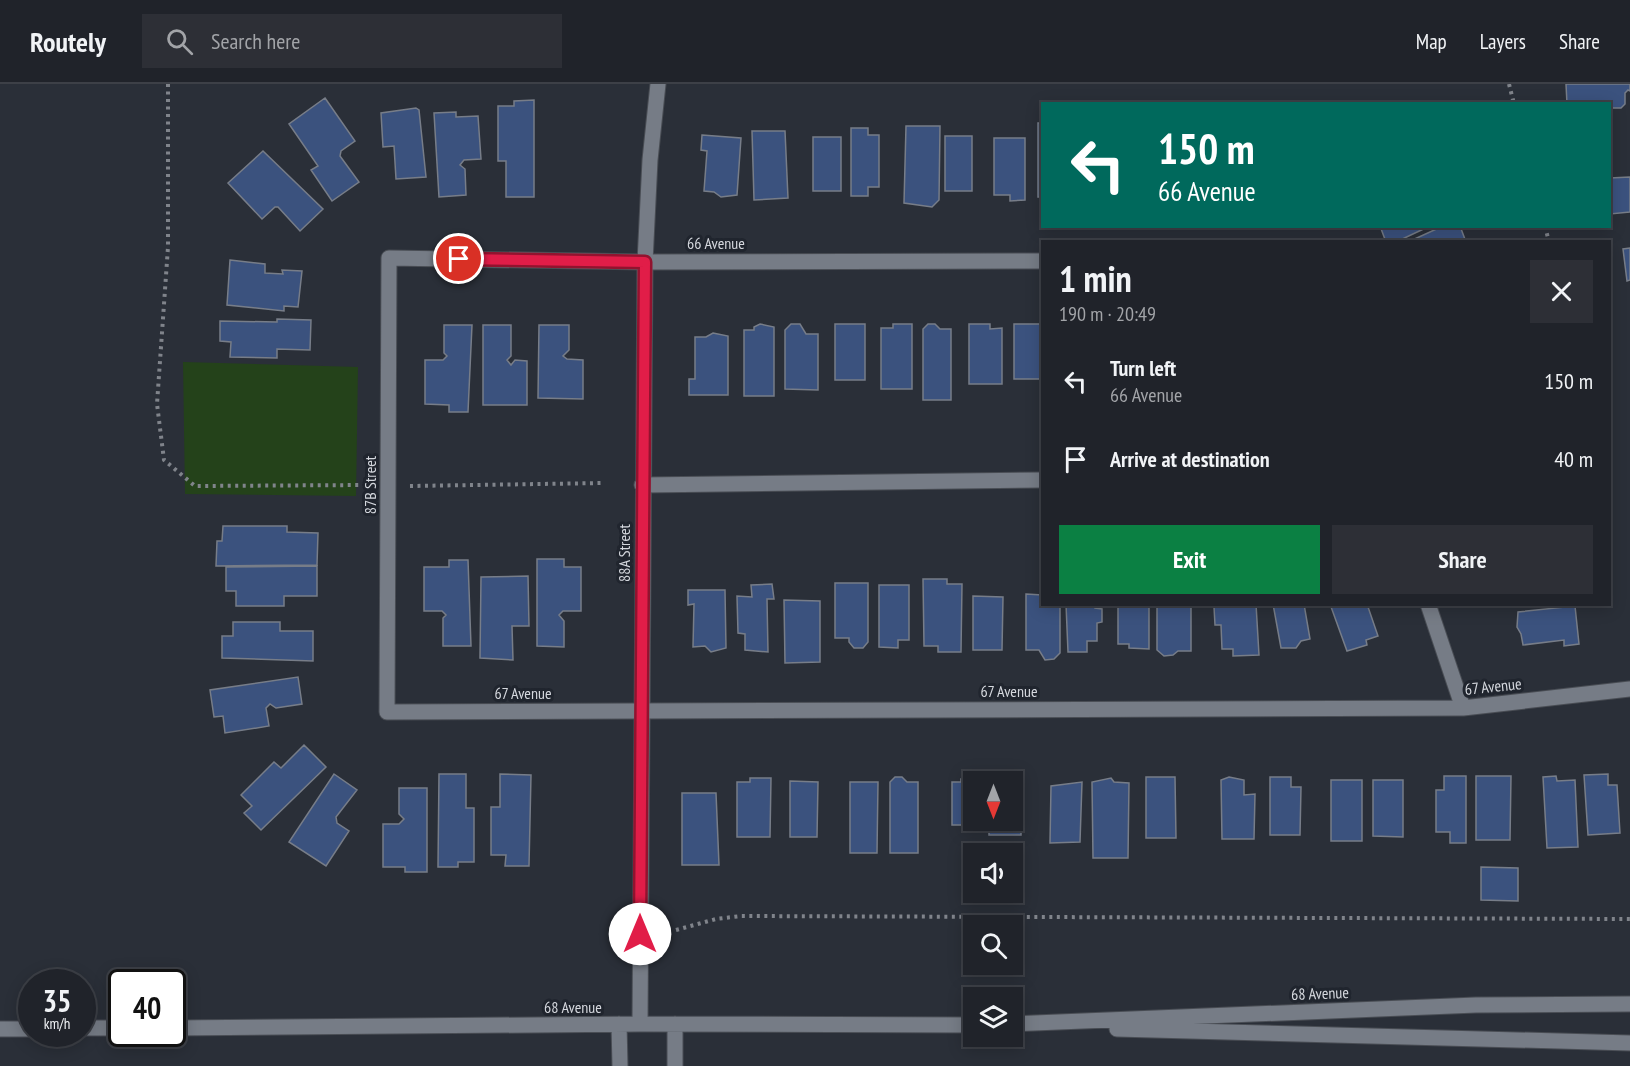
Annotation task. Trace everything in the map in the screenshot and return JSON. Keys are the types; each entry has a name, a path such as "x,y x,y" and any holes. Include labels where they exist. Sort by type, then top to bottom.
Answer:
{"street":[{"name":"88A Street","path":"640,1024 645,262 650,160 658,84"},
{"name":"87B Street","path":"387,712 389,258"},
{"name":"66 Avenue","path":"389,258 645,262 1041,261"},
{"path":"642,485 1041,480"},
{"path":"1429,606 1462,708"},
{"name":"67 Avenue","path":"387,712 1462,708 1630,689"},
{"name":"68 Avenue","path":"1023,1025 1476,1005 1630,1004"},
{"path":"619,1024 620,1066"},
{"name":"68 Avenue","path":"186,1028 619,1024 963,1025"},
{"path":"675,1024 675,1066"},
{"name":"68 Avenue","path":"1023,1025 1630,1043"},
{"path":"0,1029 18,1029"}],"path":[{"path":"168,84 168,247 157,404 164,460 195,486 604,483"},
{"path":"1509,84 1514,102"},
{"path":"676,930 716,919 741,916 1630,919"}],"green space":[{"path":"183,362 358,367 356,496 185,494"}],"building":[{"path":"1566,84 1630,84 1630,91 1625,93 1625,104 1621,108 1611,108 1611,102 1567,102"},
{"path":"325,98 355,141 341,151 340,156 359,182 332,201 311,170 318,166 289,124"},
{"path":"534,100 534,197 506,197 506,161 498,161 498,106 514,106 514,101"},
{"path":"416,108 419,110 426,177 396,179 394,146 383,147 381,113"},
{"path":"456,112 456,117 478,116 481,159 464,160 460,165 465,169 466,195 439,197 434,113"},
{"path":"1038,123 1041,123 1041,197 1038,197"},
{"path":"906,126 940,126 939,200 932,207 904,203"},
{"path":"851,128 868,128 868,135 879,135 879,187 868,187 868,196 851,196"},
{"path":"752,131 785,131 788,198 754,200"},
{"path":"702,135 741,138 737,195 721,197 714,192 704,191 707,151 701,150"},
{"path":"945,136 972,136 972,191 945,191"},
{"path":"813,137 841,137 841,191 813,191"},
{"path":"994,138 1025,138 1025,200 1010,201 1010,195 994,195"},
{"path":"263,151 323,209 300,231 278,207 262,219 228,183"},
{"path":"1630,177 1630,212 1611,214 1611,178"},
{"path":"1381,228 1426,228 1400,240 1385,240"},
{"path":"1439,228 1461,228 1465,240 1412,240"},
{"path":"1630,248 1630,280 1627,281 1623,249"},
{"path":"230,260 265,264 265,273 283,274 282,270 302,271 298,307 284,306 284,311 227,305"},
{"path":"277,319 311,320 310,350 277,349 277,358 230,357 231,342 220,341 220,321 277,322"},
{"path":"760,324 774,327 774,396 744,396 744,330 754,330 754,327"},
{"path":"791,324 800,324 806,334 818,334 818,390 785,389 785,330"},
{"path":"835,324 865,324 865,380 835,380"},
{"path":"893,324 912,324 912,389 881,389 881,328 893,328"},
{"path":"928,324 935,324 940,329 951,329 951,400 923,400 923,329"},
{"path":"969,324 990,324 990,329 1002,328 1002,384 969,384"},
{"path":"1014,324 1041,324 1041,379 1014,379"},
{"path":"444,325 472,325 468,412 449,412 449,405 425,404 425,360 443,360 447,356 444,353"},
{"path":"483,325 511,325 511,356 507,360 511,365 515,360 527,361 527,405 483,405"},
{"path":"539,325 569,325 569,350 563,356 567,359 583,360 583,399 538,398"},
{"path":"713,333 728,336 728,395 689,395 689,379 695,379 695,337 706,337"},
{"path":"223,526 287,526 287,532 318,533 317,565 216,566 217,541 222,541"},
{"path":"537,559 564,559 564,567 581,567 581,611 563,611 559,615 564,621 564,647 537,646"},
{"path":"449,560 468,560 471,646 443,646 443,618 446,615 442,611 424,611 424,567 449,567"},
{"path":"317,566 317,596 284,596 284,606 236,606 236,591 226,591 226,567"},
{"path":"528,576 529,626 512,626 513,660 480,658 481,577"},
{"path":"923,579 947,579 947,584 962,584 961,652 938,652 938,646 924,646"},
{"path":"835,583 868,583 868,642 863,648 854,648 849,638 835,638"},
{"path":"772,584 774,599 767,599 768,652 745,650 745,634 738,633 737,596 752,597 751,585"},
{"path":"879,585 909,585 909,640 898,640 898,648 879,647"},
{"path":"688,590 725,590 726,648 711,652 705,646 693,647 694,604 688,605"},
{"path":"1026,594 1041,595 1041,606 1060,606 1060,653 1054,659 1045,660 1039,650 1026,650"},
{"path":"973,596 1003,597 1002,650 973,650"},
{"path":"784,600 820,601 820,662 785,663"},
{"path":"1066,606 1095,606 1095,608 1102,609 1102,622 1097,623 1097,641 1087,641 1087,652 1068,652"},
{"path":"1118,606 1149,606 1149,649 1129,648 1129,644 1118,644"},
{"path":"1157,606 1191,606 1191,651 1178,651 1173,655 1164,656 1157,650"},
{"path":"1256,606 1259,655 1233,656 1233,649 1222,649 1221,625 1215,625 1214,607"},
{"path":"1273,606 1304,606 1310,639 1301,641 1296,648 1281,648"},
{"path":"1331,606 1368,606 1378,636 1366,640 1367,645 1347,651"},
{"path":"1575,606 1579,644 1564,646 1564,640 1523,645 1517,627 1518,612"},
{"path":"233,622 280,622 280,631 313,631 313,661 222,658 222,636 233,636"},
{"path":"298,677 302,704 276,708 270,704 266,708 269,726 225,733 223,716 214,717 210,690"},
{"path":"304,745 326,767 261,830 244,813 252,806 241,795 274,762 281,768"},
{"path":"334,774 357,790 336,817 337,823 349,831 326,866 289,842"},
{"path":"439,774 466,774 466,808 474,808 474,862 458,862 458,867 438,867"},
{"path":"500,774 531,775 529,866 505,866 506,855 491,855 491,807 500,807"},
{"path":"1608,774 1608,785 1617,785 1620,833 1588,835 1584,775"},
{"path":"1444,776 1466,776 1466,843 1450,843 1450,832 1436,832 1436,790 1444,790"},
{"path":"1476,776 1511,776 1510,840 1476,840"},
{"path":"1556,776 1557,781 1575,780 1578,847 1547,848 1543,777"},
{"path":"895,777 902,777 907,782 918,782 918,853 890,853 890,782"},
{"path":"1146,777 1175,777 1176,838 1146,838"},
{"path":"1229,777 1244,780 1244,795 1255,794 1254,839 1222,839 1221,780"},
{"path":"1270,777 1291,777 1291,787 1301,787 1300,835 1270,835"},
{"path":"750,778 771,778 770,837 737,837 737,782 750,782"},
{"path":"1111,778 1114,782 1129,783 1128,858 1093,858 1092,782"},
{"path":"963,779 963,825 952,825 952,782 961,782"},
{"path":"1331,780 1362,780 1362,841 1331,841"},
{"path":"1373,780 1403,780 1403,837 1373,836"},
{"path":"790,781 818,782 817,837 790,837"},
{"path":"850,782 878,782 877,853 850,853"},
{"path":"1082,782 1080,842 1050,843 1051,786"},
{"path":"399,788 427,788 427,872 405,872 405,867 383,867 383,824 399,824 404,819 399,814"},
{"path":"682,793 716,793 719,865 682,865"},
{"path":"989,831 1021,831 1021,835 989,835"},
{"path":"1481,867 1518,868 1518,901 1481,900"}],"route":[{"path":"459,259 645,262 640,934"}]}
